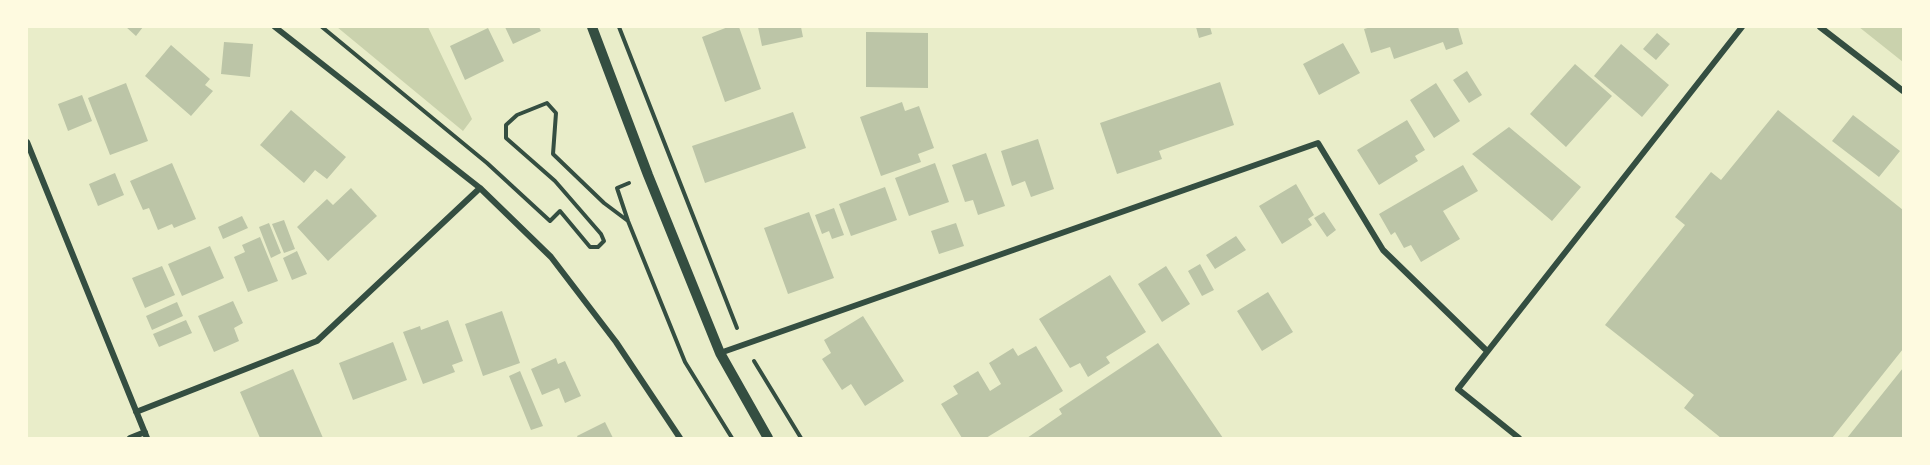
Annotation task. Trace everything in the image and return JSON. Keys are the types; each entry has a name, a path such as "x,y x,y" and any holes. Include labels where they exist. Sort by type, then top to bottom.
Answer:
{"street":[{"path":"275,27 480,188 551,257 616,342 680,438"},
{"path":"592,27 648,175 720,353 768,438"},
{"path":"1519,438 1458,389 1742,27"},
{"path":"1820,27 1903,91"},
{"path":"27,142 146,435 130,438"},
{"path":"720,353 1318,143 1383,250 1487,351"},
{"path":"136,412 317,341 480,188"}],"path":[{"path":"322,27 487,163 550,221 560,211 590,247 598,247 604,241 601,234 555,181 506,138 506,125 518,115 548,103 556,113 554,154 604,203 628,221"},
{"path":"619,27 744,345 801,438"},
{"path":"616,188 685,362 732,438"}],"green space":[{"path":"337,27 428,27 472,119 463,131"},
{"path":"1859,27 1903,27 1903,62"}],"building":[{"path":"126,27 143,27 136,36"},
{"path":"505,27 539,27 541,31 513,44"},
{"path":"728,27 739,27 761,89 725,102 702,37"},
{"path":"758,27 801,27 803,37 762,46"},
{"path":"1196,27 1210,27 1212,34 1199,38"},
{"path":"1371,27 1458,27 1463,44 1446,50 1443,42 1394,59 1390,47 1371,53 1364,29"},
{"path":"488,28 504,61 465,80 450,46"},
{"path":"866,32 928,33 928,88 866,87"},
{"path":"1657,33 1670,44 1656,60 1643,49"},
{"path":"224,42 253,44 250,77 221,74"},
{"path":"1343,43 1360,73 1319,95 1303,64"},
{"path":"1621,44 1669,85 1642,117 1594,76"},
{"path":"171,45 210,79 205,85 213,91 191,116 145,76"},
{"path":"1575,64 1612,96 1566,147 1530,114"},
{"path":"1467,71 1482,95 1469,103 1453,80"},
{"path":"1220,82 1234,125 1159,151 1162,159 1117,174 1100,123"},
{"path":"126,83 148,141 110,155 88,98"},
{"path":"1436,83 1460,121 1434,138 1410,100"},
{"path":"82,95 92,121 68,131 58,104"},
{"path":"902,102 905,111 919,106 934,148 918,154 921,162 881,176 860,117"},
{"path":"291,110 346,157 327,179 315,170 304,183 260,145"},
{"path":"1778,110 1903,210 1903,349 1832,438 1721,438 1684,408 1694,395 1605,325 1685,225 1675,217 1711,172 1721,180"},
{"path":"793,112 806,148 705,183 692,146"},
{"path":"1853,115 1900,151 1879,177 1832,141"},
{"path":"1407,120 1425,150 1415,156 1418,161 1379,185 1357,150"},
{"path":"1509,127 1581,187 1552,221 1472,154"},
{"path":"1038,139 1054,189 1031,197 1025,181 1012,186 1001,151"},
{"path":"986,153 1005,206 978,215 973,200 965,202 952,165"},
{"path":"172,163 196,219 174,228 172,224 158,230 149,208 143,210 130,181"},
{"path":"935,163 949,202 909,216 895,178"},
{"path":"1463,165 1478,191 1443,211 1460,239 1421,262 1411,245 1404,248 1395,232 1391,235 1379,214"},
{"path":"115,173 124,195 98,206 89,184"},
{"path":"1296,184 1314,215 1308,219 1312,225 1282,244 1259,206"},
{"path":"885,187 897,220 851,236 839,204"},
{"path":"351,188 377,216 328,261 297,227 327,199 333,205"},
{"path":"834,208 844,235 832,239 829,231 822,234 815,215"},
{"path":"809,212 834,278 788,294 764,228"},
{"path":"1324,212 1336,230 1327,237 1314,218"},
{"path":"242,216 248,228 223,239 218,227"},
{"path":"284,220 295,249 284,253 272,224"},
{"path":"269,223 281,253 271,258 259,227"},
{"path":"956,223 964,246 939,254 931,231"},
{"path":"1236,236 1246,250 1215,269 1206,255"},
{"path":"260,237 278,281 248,292 234,257 245,252 242,245"},
{"path":"210,246 224,278 182,296 168,264"},
{"path":"297,251 307,274 292,280 283,258"},
{"path":"1200,264 1214,290 1202,296 1188,271"},
{"path":"162,266 175,295 145,308 132,278"},
{"path":"1166,266 1190,304 1162,322 1138,284"},
{"path":"1110,275 1146,332 1106,357 1110,363 1088,377 1080,363 1070,368 1039,319"},
{"path":"1268,292 1293,332 1262,351 1237,311"},
{"path":"233,301 243,323 234,328 239,341 214,352 198,316"},
{"path":"177,302 183,316 152,330 146,316"},
{"path":"502,311 520,363 483,376 465,324"},
{"path":"863,316 904,381 865,406 851,384 842,390 822,359 831,353 824,340"},
{"path":"186,320 192,333 159,347 153,334"},
{"path":"448,320 463,361 452,365 455,372 423,384 403,332 420,326 421,330"},
{"path":"393,342 407,380 353,400 339,363"},
{"path":"1158,343 1223,438 1027,438 1062,414 1059,409"},
{"path":"1036,346 1063,391 986,438 962,438 941,404 958,394 953,386 978,371 990,391 1001,384 989,363 1013,348 1018,356"},
{"path":"556,358 558,364 565,361 581,396 565,403 559,388 542,395 531,369"},
{"path":"1903,368 1903,438 1847,438"},
{"path":"293,369 323,438 260,438 240,392"},
{"path":"520,371 543,426 531,430 509,376"},
{"path":"605,422 613,438 578,438 577,436"}]}
